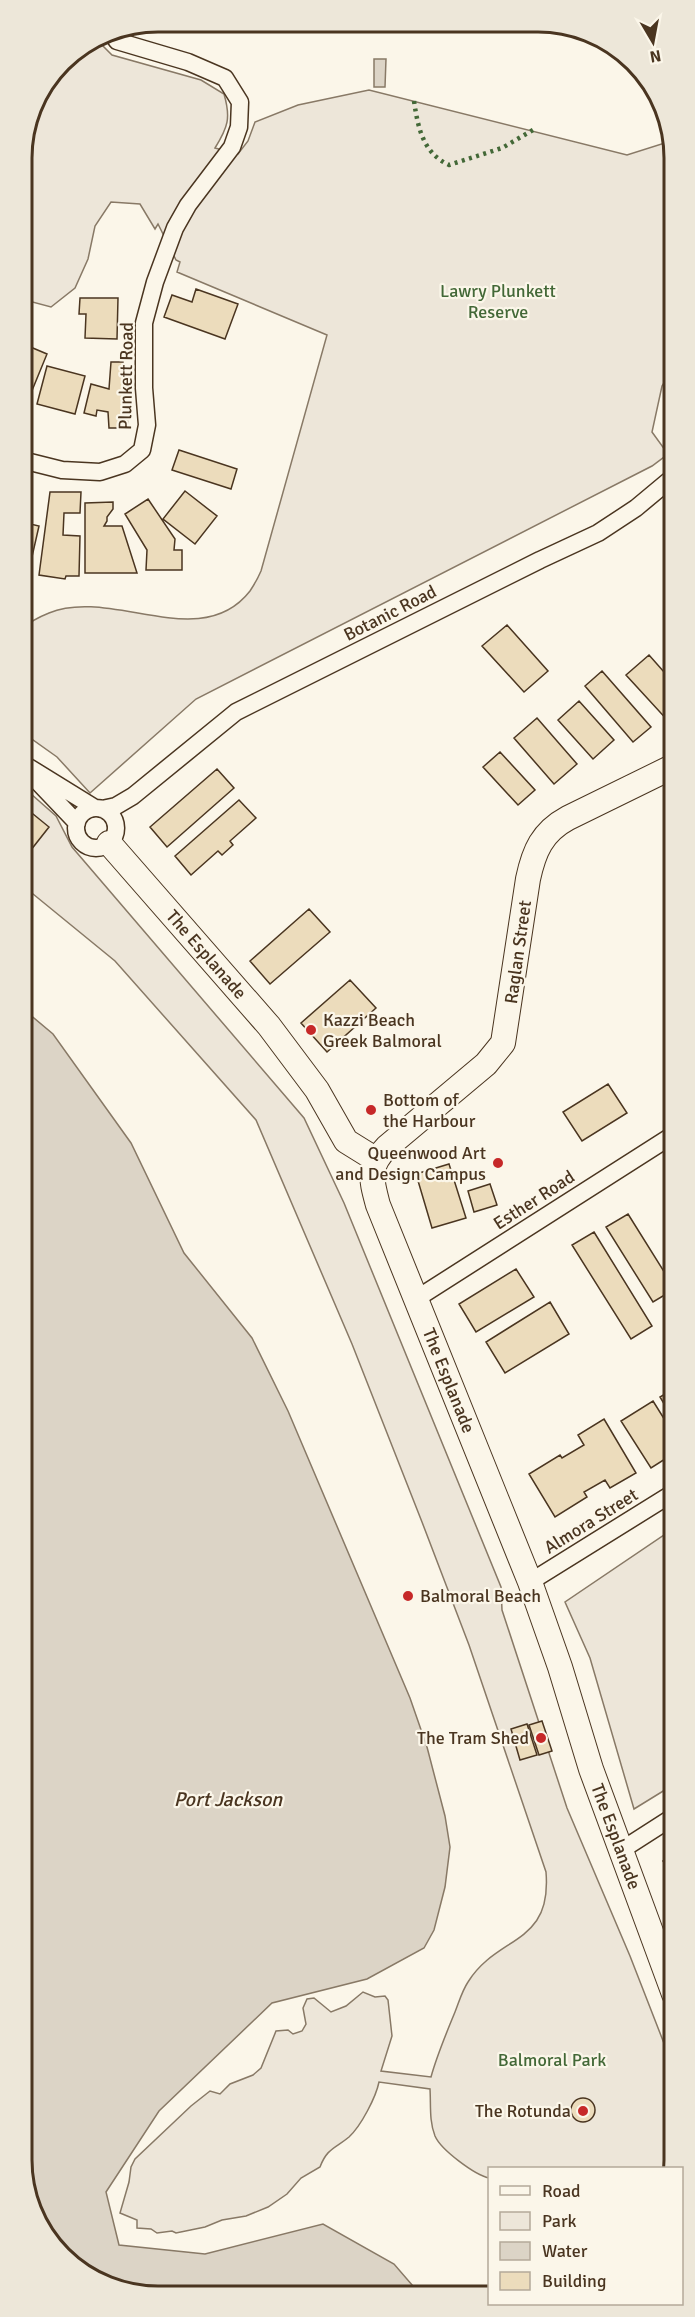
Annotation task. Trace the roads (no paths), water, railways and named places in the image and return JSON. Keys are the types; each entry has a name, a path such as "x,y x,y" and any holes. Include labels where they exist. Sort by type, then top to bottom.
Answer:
{"street":[{"name":"Plunkett Road","path":"32,462 62,470 100,472 126,464 142,450 147,425 144,388 144,323 154,282 175,228 188,205 232,147 240,126 240,102 225,78 188,62 116,39"},
{"name":"Botanic Road","path":"99,809 116,806 134,796 236,712 598,533 636,508 664,485"},
{"path":"32,770 113,818 112,834 97,848 85,845 77,835 76,823 32,775"},
{"name":"Raglan Street","path":"375,1159 486,1064 503,1043 528,879 535,852 547,833 568,818 664,771"},
{"name":"Botanic Road","path":"112,834 134,796"},
{"path":"76,823 84,812 99,809"},
{"name":"The Esplanade","path":"112,834 269,1026 317,1090 346,1141 375,1159 372,1167 378,1205 530,1582 560,1667 591,1769 663,1965"},
{"name":"Esther Road","path":"416,1299 664,1141"},
{"name":"Almora Street","path":"530,1582 663,1499"},
{"path":"620,1851 663,1823"}],"water":[{"path":"374,59 386,59 385,87 374,87"},
{"name":"Port Jackson","path":"32,1016 53,1034 131,1143 184,1253 252,1338 288,1411 410,1698 427,1747 445,1816 450,1847 445,1887 434,1930 424,1948 367,1979 272,2003 159,2111 106,2192 119,2245 205,2254 323,2224 394,2264 413,2286 158,2286 133,2283 95,2269 81,2259 53,2229 38,2200 32,2167"}],"place":[{"name":"Kazzi Beach Greek Balmoral","path":"311,1030"},
{"name":"Bottom of the Harbour","path":"371,1110"},
{"name":"Queenwood Art and Design Campus","path":"498,1163"},
{"name":"Balmoral Beach","path":"408,1596"},
{"name":"The Tram Shed","path":"541,1738"},
{"name":"The Rotunda","path":"583,2111"}],"park label":[{"name":"Lawry Plunkett Reserve","path":"498,301"},
{"name":"Balmoral Park","path":"552,2060"}]}
